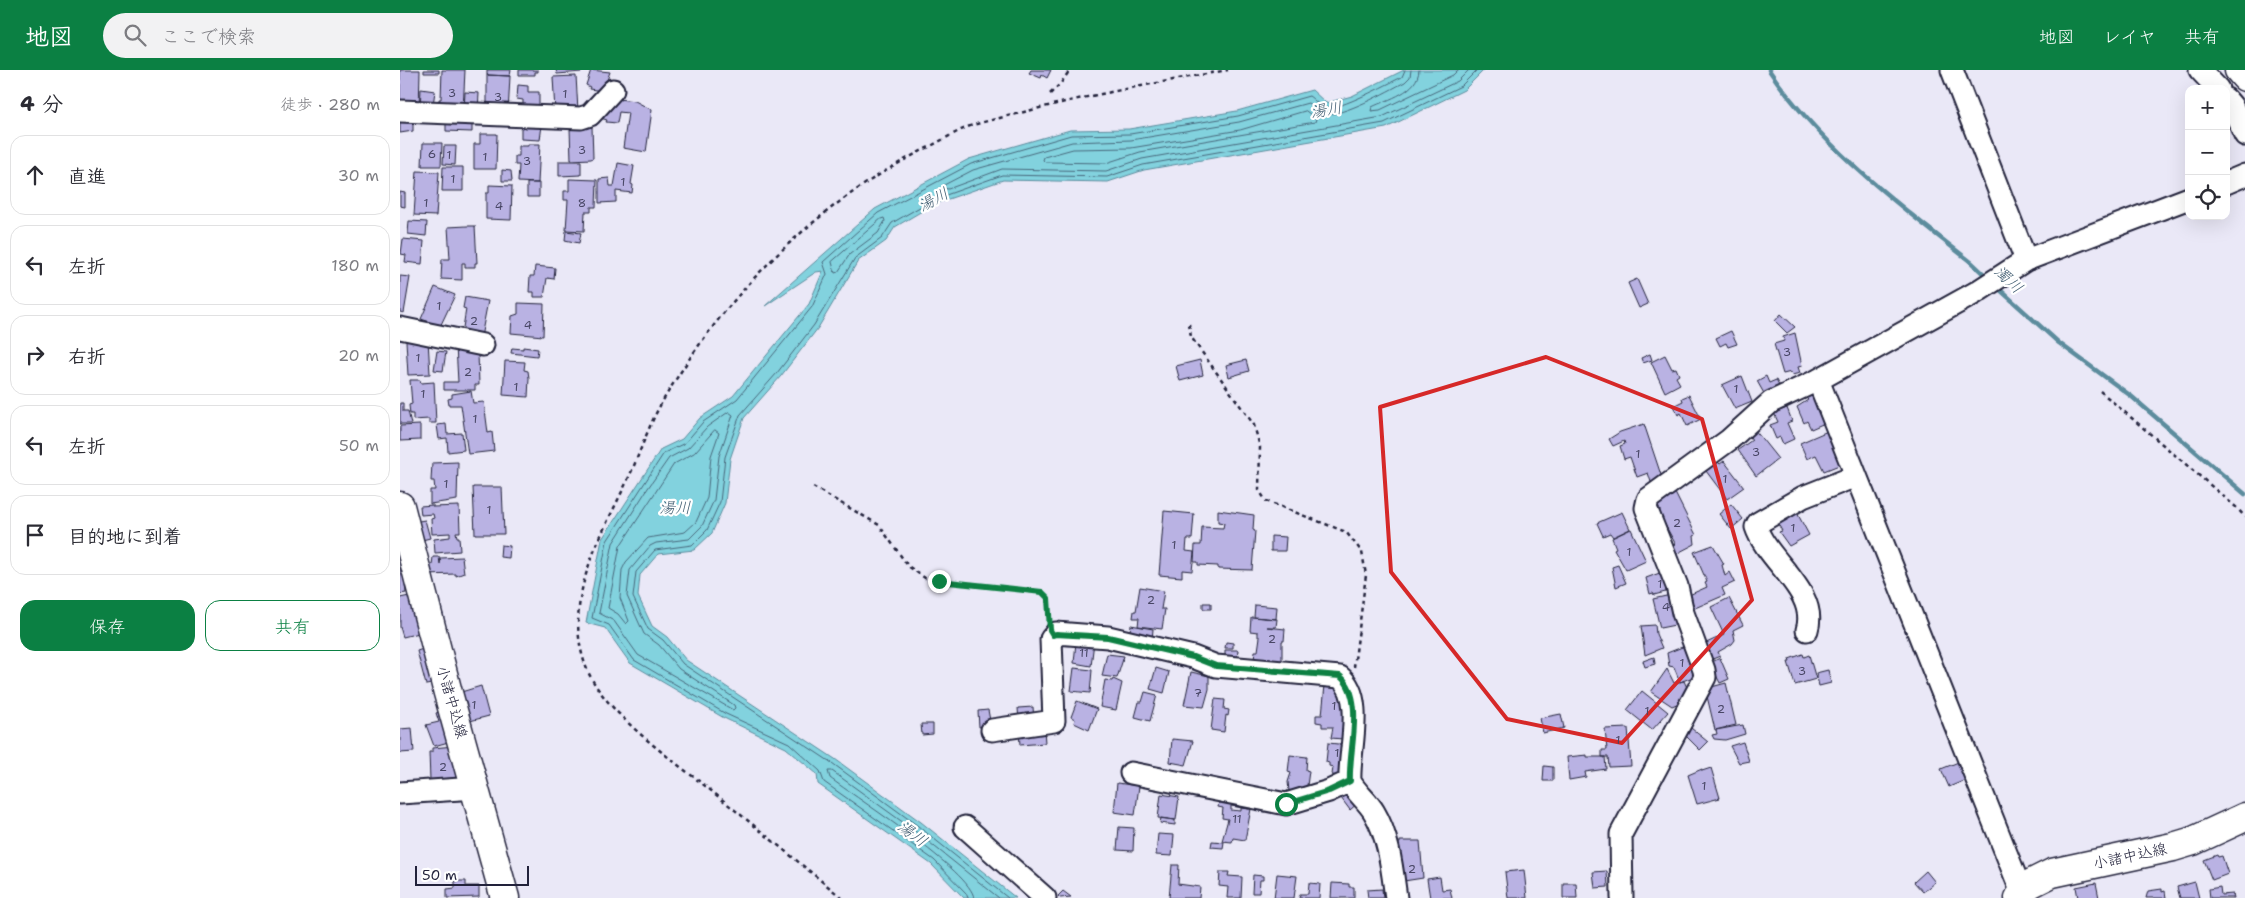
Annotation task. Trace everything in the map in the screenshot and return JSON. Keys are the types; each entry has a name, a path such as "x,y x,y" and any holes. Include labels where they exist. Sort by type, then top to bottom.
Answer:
{"main road":[{"path":"2239,70 2245,77"},
{"name":"小諸中込線","path":"400,506 448,693 476,788 505,898"},
{"name":"小諸中込線","path":"2020,895 2028,885 2052,873 2173,847 2193,841 2245,817"}],"street":[{"path":"1952,70 2026,260"},
{"path":"2200,70 2214,85"},
{"path":"400,111 581,118 590,114 613,90"},
{"path":"2230,103 2245,135"},
{"path":"2230,182 2245,176"},
{"path":"1622,898 1621,834 1705,677 1683,613 1677,586 1646,508 1648,499 1729,440 1771,402 1818,380 1975,293 2026,260 2185,200"},
{"path":"400,328 483,345"},
{"path":"1818,380 2020,895"},
{"path":"1807,630 1810,614 1803,598 1756,527 1758,523 1803,497 1856,476"},
{"path":"992,730 1054,721 1051,659 1053,635 1056,634 1108,637 1193,657 1216,666 1340,676 1352,690 1353,748 1350,781 1374,812 1381,827 1386,841 1396,898"},
{"path":"1132,773 1286,804 1329,791 1350,781"},
{"path":"400,793 476,788"},
{"path":"965,827 1045,898"}],"path":[{"path":"1050,94 1070,70"},
{"path":"842,898 663,754 606,700 585,665 577,623 583,588 594,547 629,478 660,407 693,354 742,290 774,256 824,214 890,166 969,127 1081,97 1228,70"},
{"path":"1188,324 1191,337 1254,424 1260,446 1259,490 1266,501 1346,532 1362,552 1366,575 1352,690"},
{"path":"2100,391 2237,508 2245,517"},
{"path":"813,488 879,525 908,566 925,578 1042,592 1048,598 1050,630 1053,635"}],"highlighted area":[{"path":"1546,357 1702,419 1752,600 1622,743 1507,719 1391,572 1380,407"}],"water":[{"name":"湯川","path":"1404,70 1484,70 1464,90 1386,128 1144,170 1108,182 1003,180 934,204 895,227 886,241 858,261 818,328 781,376 744,418 730,459 725,503 712,533 694,550 658,554 640,575 638,596 652,626 667,637 686,660 835,759 921,822 1016,898 964,898 931,864 818,784 817,774 786,748 724,718 630,663 605,628 586,623 602,539 661,449 682,439 700,418 733,396 809,304 823,271 816,272 765,306 875,209 969,159 1070,130 1129,129 1237,111 1312,90 1326,103 1352,96"}],"building":[{"path":"400,70 420,70 419,110 400,109"},
{"path":"424,70 439,70 439,73 424,73"},
{"path":"442,70 465,70 463,112 439,107"},
{"path":"487,70 511,70 510,76 487,75"},
{"path":"519,70 538,70 538,72 535,72 535,75 519,75"},
{"path":"556,70 582,70 582,72 557,74"},
{"path":"591,70 610,72 603,91 589,89 590,87 586,85"},
{"path":"1031,70 1051,70 1047,78 1042,75 1041,78 1029,73"},
{"path":"487,75 510,76 508,114 480,112 481,103 487,103"},
{"path":"576,76 578,111 555,112 553,77"},
{"path":"518,85 528,86 528,92 539,92 539,116 523,106 523,100 517,99"},
{"path":"421,89 435,91 433,105 420,110"},
{"path":"465,92 479,93 478,112 464,111"},
{"path":"609,100 635,101 652,110 646,152 623,148 628,113 619,112 617,123 606,122 607,120 597,117"},
{"path":"400,119 413,120 413,131 400,133"},
{"path":"446,122 472,123 472,132 446,131"},
{"path":"521,124 542,125 540,140 521,139"},
{"path":"592,127 593,158 571,160 570,128"},
{"path":"480,134 497,134 496,169 474,169 474,144 480,144"},
{"path":"423,143 442,143 441,166 422,166"},
{"path":"528,144 540,144 538,183 518,182 519,165 515,165 515,156 519,156 519,146 528,146"},
{"path":"444,146 456,146 455,165 443,164"},
{"path":"559,161 581,161 581,175 559,176"},
{"path":"618,163 634,166 631,184 633,185 632,193 616,191 616,202 599,203 599,179 609,178 610,186 614,186"},
{"path":"443,167 463,167 463,191 442,191"},
{"path":"502,170 511,171 512,181 502,181"},
{"path":"417,171 439,172 436,216 414,215"},
{"path":"569,179 597,180 596,207 591,207 591,212 585,212 584,231 566,230 568,200 564,200 564,191 569,191"},
{"path":"527,183 539,183 539,197 527,197"},
{"path":"489,185 512,186 511,220 486,219 486,193 489,193"},
{"path":"400,192 405,193 405,207 400,206"},
{"path":"409,221 427,222 426,236 408,234"},
{"path":"475,226 477,263 475,263 475,267 465,267 465,263 462,263 462,280 441,279 442,259 450,259 448,227"},
{"path":"566,231 581,233 579,243 565,240"},
{"path":"403,239 424,241 422,264 405,262 406,255 401,254"},
{"path":"535,266 555,268 554,279 547,278 544,297 534,297 534,292 529,292 530,276 534,276"},
{"path":"400,276 410,277 404,313 400,312"},
{"path":"1637,279 1648,304 1639,308 1628,283"},
{"path":"435,287 455,295 437,333 427,329 430,322 421,319"},
{"path":"465,297 488,301 481,337 462,334 466,309 463,308"},
{"path":"518,303 544,304 543,336 511,333 512,316 518,314"},
{"path":"1781,314 1795,327 1787,333 1775,321"},
{"path":"1731,331 1737,344 1728,347 1726,343 1720,346 1716,338"},
{"path":"1795,333 1802,366 1798,367 1800,373 1792,375 1791,372 1783,374 1774,344 1784,341 1783,337"},
{"path":"428,340 430,374 408,375 406,341"},
{"path":"456,346 470,350 469,353 478,353 479,385 475,385 475,390 444,390 444,382 458,382"},
{"path":"523,347 538,349 537,356 511,353 512,348 523,349"},
{"path":"437,351 446,352 443,371 434,370"},
{"path":"1650,354 1652,360 1643,363 1641,358"},
{"path":"1665,355 1672,369 1676,368 1679,375 1676,377 1680,384 1665,392 1651,362"},
{"path":"1200,360 1203,375 1180,381 1176,366"},
{"path":"1246,360 1249,371 1229,377 1226,365"},
{"path":"505,361 525,362 524,370 528,371 529,378 528,397 503,395"},
{"path":"1742,376 1752,402 1735,409 1722,385"},
{"path":"1766,376 1769,383 1776,380 1781,390 1766,397 1757,381"},
{"path":"410,380 420,380 421,383 434,382 436,423 429,423 429,419 413,420 413,414 410,414 409,405 412,404"},
{"path":"471,391 473,403 484,402 488,433 492,432 494,451 468,454 461,405 449,405 448,399 452,398 452,394"},
{"path":"1815,394 1827,422 1811,429 1807,421 1804,423 1797,407 1808,400 1806,398"},
{"path":"1689,395 1701,419 1687,426 1681,413 1678,415 1673,406 1683,401 1682,398"},
{"path":"400,403 403,403 403,411 408,411 411,424 400,424"},
{"path":"1787,408 1792,421 1787,423 1794,439 1783,444 1780,437 1776,439 1770,425 1778,422 1774,413"},
{"path":"446,424 447,434 462,433 464,450 448,452 447,438 439,439 437,425"},
{"path":"1644,424 1663,481 1652,485 1648,473 1637,477 1630,457 1624,459 1620,446 1625,444 1624,441 1613,446 1609,439 1620,432"},
{"path":"420,425 420,440 400,441 400,426"},
{"path":"1754,429 1778,459 1756,476 1738,450 1752,440 1748,434"},
{"path":"1830,430 1844,463 1824,471 1816,455 1807,459 1800,443"},
{"path":"1724,461 1744,487 1727,499 1706,471 1718,462 1720,464"},
{"path":"458,462 457,500 430,504 430,490 435,490 434,481 431,481 432,463"},
{"path":"473,487 502,487 504,534 475,534"},
{"path":"1673,489 1696,535 1694,536 1695,544 1672,556 1669,549 1675,543 1658,512 1660,511 1655,501"},
{"path":"1731,504 1743,519 1731,529 1719,514"},
{"path":"433,505 433,507 459,506 460,532 456,532 457,537 459,537 460,551 435,553 434,539 450,537 450,533 432,534 431,519 434,518 433,514 421,515 420,506"},
{"path":"1218,510 1254,515 1253,530 1255,531 1252,570 1218,569 1218,566 1198,565 1198,562 1194,562 1195,545 1201,545 1202,527 1223,528 1224,523 1218,522"},
{"path":"1164,511 1194,514 1192,539 1187,539 1186,551 1194,552 1192,571 1182,570 1182,577 1159,575"},
{"path":"1796,511 1809,535 1789,546 1779,532 1782,531 1774,520"},
{"path":"1622,512 1630,529 1613,537 1610,533 1603,536 1597,523"},
{"path":"425,520 430,538 418,541 413,522"},
{"path":"1631,529 1646,561 1626,570 1614,549 1616,548 1612,538"},
{"path":"1271,536 1286,537 1285,551 1271,551"},
{"path":"501,545 510,546 509,558 500,557"},
{"path":"1713,545 1724,564 1722,565 1725,576 1730,572 1735,582 1722,588 1725,595 1695,608 1689,595 1707,587 1705,583 1707,582 1694,552"},
{"path":"433,557 439,557 440,564 441,558 462,557 464,573 456,576 456,574 427,575 424,564 432,565"},
{"path":"400,560 404,571 406,593 400,594"},
{"path":"1618,565 1626,583 1616,587 1612,567"},
{"path":"1668,570 1673,590 1654,595 1653,593 1650,594 1646,578"},
{"path":"1140,587 1164,591 1161,609 1165,609 1162,629 1138,626 1139,618 1133,618"},
{"path":"1675,594 1675,625 1660,628 1653,599"},
{"path":"414,595 423,632 403,637 400,627 400,598"},
{"path":"1729,598 1743,625 1733,630 1735,640 1732,644 1718,652 1720,656 1710,660 1704,644 1724,635 1711,607"},
{"path":"1203,603 1211,603 1211,609 1203,609"},
{"path":"1255,605 1277,607 1276,619 1254,617"},
{"path":"1251,617 1277,619 1276,627 1267,627 1285,629 1284,641 1282,641 1282,663 1254,660 1255,651 1258,651 1260,637 1258,637 1258,632 1250,631"},
{"path":"1131,625 1153,629 1152,641 1129,636"},
{"path":"1655,625 1656,634 1662,648 1645,655 1641,626"},
{"path":"1076,642 1094,642 1091,666 1074,663"},
{"path":"1226,642 1233,643 1233,648 1225,648"},
{"path":"1690,644 1701,674 1680,682 1674,667 1669,666 1667,653"},
{"path":"429,647 437,683 426,685 417,651"},
{"path":"1225,650 1238,650 1237,659 1225,658"},
{"path":"1107,654 1124,656 1117,678 1102,676"},
{"path":"1803,654 1804,657 1809,655 1816,679 1795,685 1788,662 1790,662 1789,659"},
{"path":"1654,657 1655,664 1645,667 1643,661"},
{"path":"1720,658 1729,679 1720,683 1710,663"},
{"path":"1074,668 1092,670 1090,693 1071,691"},
{"path":"1156,668 1169,672 1164,693 1150,689"},
{"path":"1667,669 1674,683 1684,681 1690,694 1672,706 1651,692"},
{"path":"1828,670 1831,683 1819,686 1816,673"},
{"path":"1191,672 1209,676 1209,689 1204,707 1184,705"},
{"path":"1113,679 1122,683 1116,710 1100,707 1105,680 1112,681"},
{"path":"1726,683 1736,725 1715,730 1706,692 1708,688"},
{"path":"1325,685 1342,686 1346,711 1343,739 1331,738 1333,727 1322,727 1322,723 1316,722 1316,715 1322,715"},
{"path":"481,686 489,716 466,722 458,693"},
{"path":"1642,691 1668,712 1652,730 1627,710"},
{"path":"1145,692 1157,695 1150,721 1135,717 1139,702 1142,702"},
{"path":"1215,699 1225,700 1224,709 1229,710 1228,716 1226,715 1224,732 1211,730"},
{"path":"1077,701 1097,709 1089,730 1074,723 1075,719 1071,717"},
{"path":"1033,707 1034,721 1019,722 1018,708"},
{"path":"445,710 452,741 434,746 426,725 439,722 436,713"},
{"path":"988,710 991,726 979,727 978,711"},
{"path":"1561,714 1564,728 1543,733 1540,718"},
{"path":"921,724 933,724 933,734 922,735"},
{"path":"1743,725 1745,734 1725,740 1714,739 1712,735 1717,734 1716,730"},
{"path":"412,728 414,752 400,753 400,729"},
{"path":"1628,728 1631,766 1609,767 1608,757 1602,757 1602,750 1607,750 1605,729"},
{"path":"1691,728 1708,742 1700,750 1684,734"},
{"path":"1044,729 1045,743 1020,745 1019,731"},
{"path":"1172,739 1193,741 1186,765 1170,762"},
{"path":"1743,742 1749,761 1739,763 1730,746"},
{"path":"1328,743 1348,745 1344,776 1332,775 1333,767 1329,766 1329,763 1326,762"},
{"path":"455,746 462,784 433,785 433,780 430,780 429,752 432,752 432,748"},
{"path":"1290,755 1307,757 1306,770 1309,771 1306,793 1286,798 1287,791 1289,791 1288,782 1291,773 1288,772"},
{"path":"1587,755 1587,757 1605,757 1606,769 1585,772 1586,777 1569,780 1567,757"},
{"path":"1961,761 1968,779 1949,787 1941,769"},
{"path":"1544,766 1553,767 1553,781 1543,781"},
{"path":"1711,768 1720,798 1697,804 1688,775 1702,769 1702,771"},
{"path":"1117,783 1139,786 1135,815 1114,812"},
{"path":"1350,791 1359,802 1350,810 1341,798"},
{"path":"1161,794 1179,797 1176,820 1158,818"},
{"path":"1220,796 1250,802 1249,809 1251,809 1245,840 1233,838 1232,842 1222,841 1228,819 1222,818 1223,808 1218,807","holes":["1231,806 1246,808 1241,808 1241,811 1231,810"]},
{"path":"1161,818 1175,820 1175,825 1160,823"},
{"path":"1119,827 1134,828 1133,851 1117,850"},
{"path":"1158,834 1174,835 1172,856 1156,855"},
{"path":"1212,841 1224,842 1223,848 1211,847"},
{"path":"1400,841 1420,841 1423,878 1404,881 1402,859 1399,859 1397,843 1400,843"},
{"path":"2217,855 2218,857 2222,856 2228,874 2212,880 2204,860"},
{"path":"1172,865 1179,865 1178,884 1200,887 1199,898 1169,898"},
{"path":"1524,870 1527,898 1508,898 1505,872"},
{"path":"1607,871 1608,887 1595,888 1593,872"},
{"path":"1926,871 1935,882 1923,892 1914,882"},
{"path":"1220,872 1229,872 1228,876 1242,877 1241,898 1227,898 1228,887 1219,886"},
{"path":"1277,874 1297,876 1294,898 1274,898"},
{"path":"1253,875 1263,876 1263,880 1260,880 1259,893 1252,893"},
{"path":"1440,877 1442,890 1450,889 1452,898 1430,898 1427,879"},
{"path":"455,881 466,881 466,886 479,886 479,897 447,898 447,889 455,888"},
{"path":"2195,882 2199,898 2180,898 2177,887"},
{"path":"1309,883 1320,884 1319,898 1299,898 1300,894 1308,894"},
{"path":"1332,883 1349,884 1349,887 1354,887 1354,898 1331,898"},
{"path":"1563,883 1576,883 1577,898 1563,898"},
{"path":"2096,883 2099,898 2078,898 2076,887"},
{"path":"2220,887 2221,895 2233,894 2234,898 2210,898 2209,889"},
{"path":"1382,889 1383,898 1368,898 1367,890"},
{"path":"2162,889 2162,892 2165,891 2166,898 2146,898 2148,891"},
{"path":"1063,891 1071,897 1060,898 1058,896"}],"waterway":[{"name":"濁川","path":"1769,70 1812,124 1862,174 1971,262 1988,278"},
{"name":"濁川","path":"1997,287 2059,343 2131,396 2245,494"}],"route":[{"path":"939,581 1042,592 1048,598 1050,630 1053,635 1108,637 1193,657 1216,666 1340,676 1352,690 1353,748 1349,774 1350,781 1329,791 1298,802 1286,804"}]}
